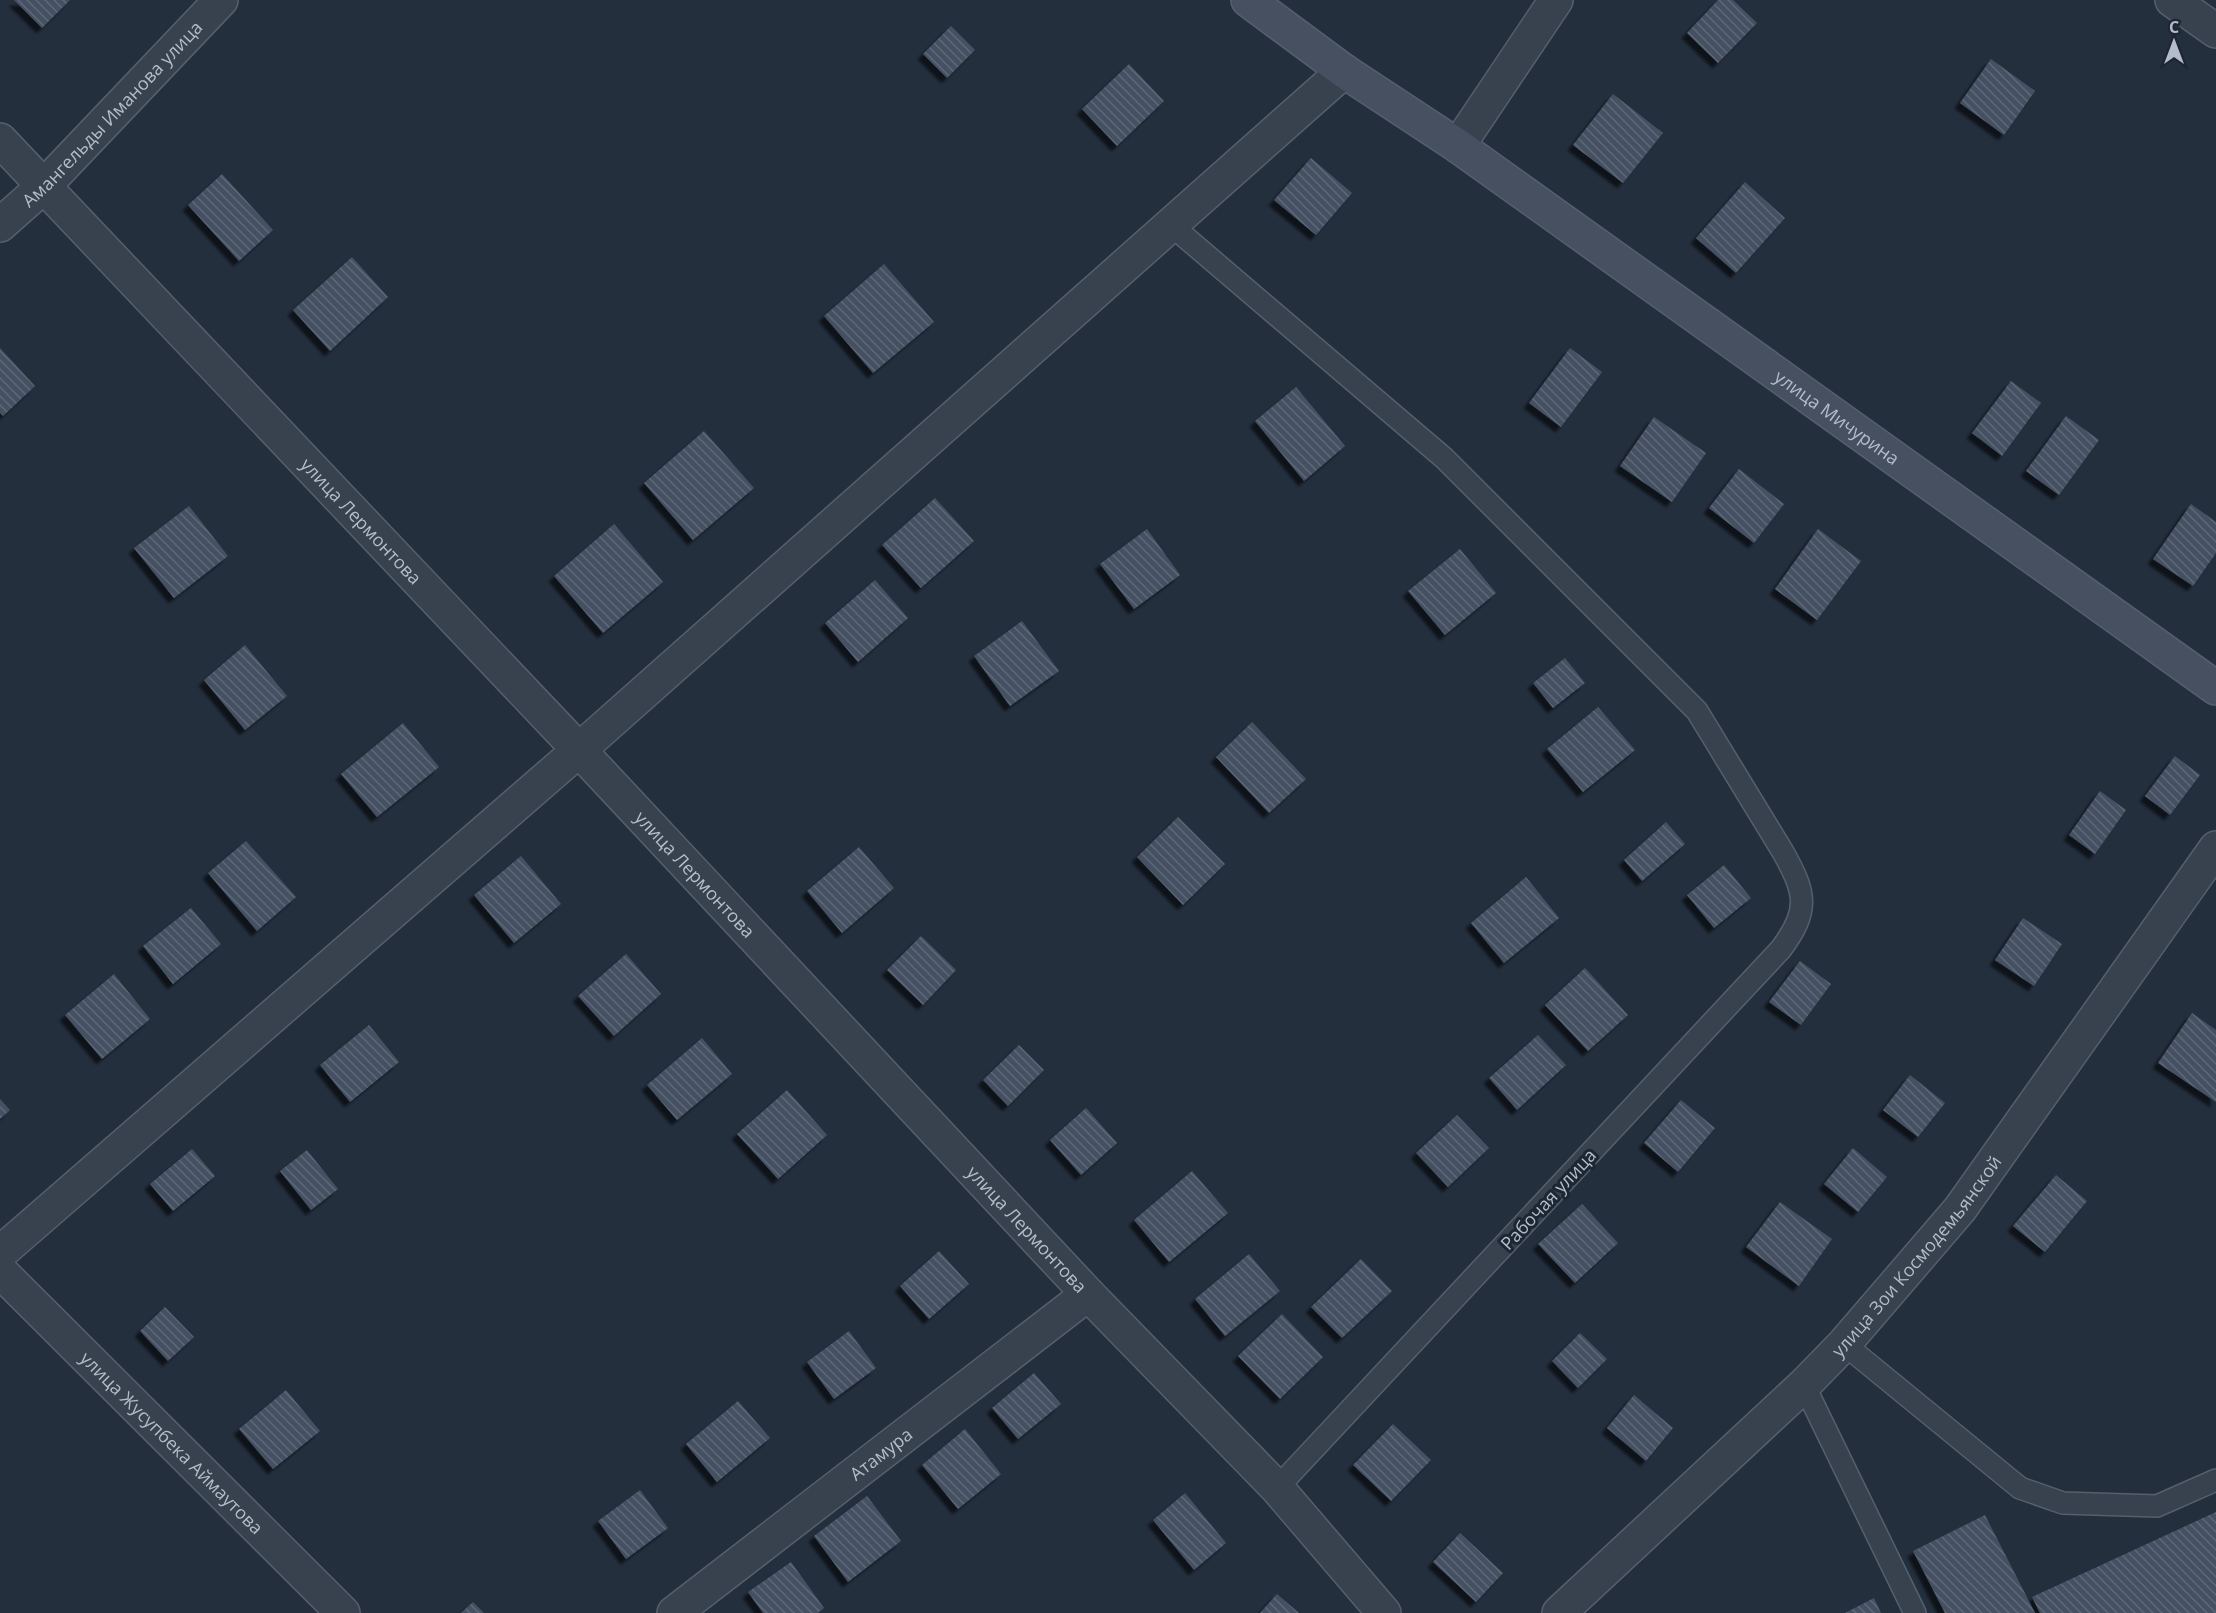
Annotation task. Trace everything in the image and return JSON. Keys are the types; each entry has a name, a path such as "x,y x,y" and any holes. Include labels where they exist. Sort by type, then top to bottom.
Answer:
{"street":[{"name":"Амангельды Иманова улица","path":"0,225 44,186 221,0"},
{"name":"улица Мичурина","path":"1248,0 1344,71 1458,146 2216,688"},
{"path":"1458,146 1556,0"},
{"path":"2172,0 2216,31"},
{"path":"0,1253 579,750 1344,71"},
{"name":"улица Лермонтова","path":"0,140 579,750 1088,1294 1277,1488 1383,1613"},
{"name":"улица Зои Космодемьянской","path":"1559,1613 1804,1385 1844,1344 1960,1209 2216,848"},
{"name":"улица Жусупбека Аймаутова","path":"0,1271 344,1613"},
{"name":"Атамура","path":"674,1613 1088,1294"}],"lane":[{"name":"Рабочая улица","path":"1170,225 1444,458 1697,711 1783,852 1796,876 1802,899 1797,928 1781,950 1277,1488"},
{"path":"1844,1344 2020,1488 2063,1503 2157,1506 2216,1480"},
{"path":"1804,1385 1915,1613"}],"building":[{"path":"14,0 70,0 42,28"},
{"path":"1718,0 1733,0 1757,23 1718,63 1687,33"},
{"path":"951,26 975,50 947,78 923,54"},
{"path":"1991,59 2035,91 2004,135 1960,103"},
{"path":"1129,64 1164,101 1117,146 1082,109"},
{"path":"1613,94 1663,133 1623,183 1573,145"},
{"path":"1311,158 1352,193 1316,235 1274,200"},
{"path":"222,174 273,230 239,261 188,205"},
{"path":"1745,182 1785,218 1736,273 1696,238"},
{"path":"352,257 388,297 330,351 293,310"},
{"path":"884,264 934,322 873,373 824,316"},
{"path":"0,348 35,386 3,416 0,413"},
{"path":"1570,348 1602,372 1561,427 1529,403"},
{"path":"2011,381 2041,403 2002,456 1972,433"},
{"path":"1296,387 1345,446 1304,481 1255,421"},
{"path":"2066,416 2099,440 2059,495 2026,471"},
{"path":"1654,417 1706,453 1672,502 1620,466"},
{"path":"704,431 754,488 693,540 644,483"},
{"path":"1739,469 1784,504 1754,543 1709,508"},
{"path":"935,498 974,541 921,588 882,545"},
{"path":"2191,504 2216,522 2216,553 2193,586 2153,559"},
{"path":"189,506 228,556 174,598 134,548"},
{"path":"614,524 663,582 603,633 554,576"},
{"path":"1147,529 1180,575 1134,609 1100,564"},
{"path":"1818,529 1861,561 1817,620 1775,589"},
{"path":"1460,549 1496,593 1445,635 1408,591"},
{"path":"875,580 908,618 858,662 825,623"},
{"path":"1022,621 1059,671 1010,706 974,656"},
{"path":"245,645 287,696 245,730 204,680"},
{"path":"1565,658 1585,683 1553,708 1533,683"},
{"path":"1598,707 1635,750 1583,792 1547,749"},
{"path":"1252,722 1306,779 1269,813 1216,757"},
{"path":"403,723 439,767 377,817 341,774"},
{"path":"2175,756 2200,775 2170,815 2145,796"},
{"path":"2100,791 2126,810 2095,854 2069,835"},
{"path":"1178,817 1225,864 1183,905 1137,857"},
{"path":"1666,822 1685,844 1642,881 1624,860"},
{"path":"246,841 296,897 257,931 208,873"},
{"path":"859,847 894,888 842,933 807,891"},
{"path":"521,856 561,904 514,943 474,895"},
{"path":"1724,865 1751,898 1714,928 1687,895"},
{"path":"1526,877 1559,918 1504,963 1471,923"},
{"path":"191,908 221,944 173,984 143,946"},
{"path":"2023,918 2062,944 2034,986 1995,960"},
{"path":"921,936 956,970 923,1005 887,970"},
{"path":"626,954 661,994 614,1036 578,996"},
{"path":"1800,961 1831,984 1801,1025 1769,1002"},
{"path":"1585,968 1628,1015 1588,1051 1545,1005"},
{"path":"114,974 150,1019 102,1059 65,1015"},
{"path":"2192,1013 2216,1030 2216,1102 2158,1063"},
{"path":"369,1025 399,1062 350,1102 320,1065"},
{"path":"1538,1035 1566,1065 1517,1110 1489,1078"},
{"path":"702,1038 732,1074 677,1120 647,1085"},
{"path":"1019,1045 1044,1070 1008,1106 983,1080"},
{"path":"1910,1075 1945,1103 1918,1137 1883,1110"},
{"path":"787,1090 827,1135 778,1179 737,1134"},
{"path":"0,1099 10,1110 0,1119"},
{"path":"1681,1100 1715,1128 1678,1172 1644,1143"},
{"path":"1086,1108 1117,1143 1081,1175 1050,1140"},
{"path":"1457,1115 1489,1148 1448,1187 1416,1153"},
{"path":"1853,1148 1887,1177 1858,1212 1824,1184"},
{"path":"192,1149 215,1176 173,1211 150,1184"},
{"path":"307,1150 338,1189 311,1210 280,1171"},
{"path":"1192,1171 1228,1213 1169,1262 1134,1220"},
{"path":"2056,1175 2087,1201 2045,1252 2013,1226"},
{"path":"1780,1202 1832,1239 1799,1286 1746,1247"},
{"path":"1582,1204 1618,1243 1575,1283 1538,1244"},
{"path":"939,1251 969,1284 929,1319 900,1286"},
{"path":"1249,1254 1280,1291 1225,1336 1195,1299"},
{"path":"1361,1259 1392,1291 1342,1338 1311,1307"},
{"path":"165,1307 194,1337 168,1361 140,1331"},
{"path":"1282,1314 1323,1357 1280,1399 1238,1356"},
{"path":"849,1331 876,1368 834,1399 807,1362"},
{"path":"1580,1333 1607,1359 1578,1388 1552,1361"},
{"path":"1034,1373 1061,1404 1018,1439 992,1408"},
{"path":"286,1390 320,1431 273,1469 239,1429"},
{"path":"1634,1395 1673,1428 1646,1461 1607,1428"},
{"path":"738,1401 770,1438 717,1482 686,1444"},
{"path":"1393,1424 1431,1460 1391,1501 1353,1465"},
{"path":"965,1429 1001,1474 958,1509 922,1465"},
{"path":"640,1490 668,1528 626,1559 598,1521"},
{"path":"1185,1493 1226,1543 1194,1570 1153,1520"},
{"path":"867,1496 901,1541 848,1582 814,1536"},
{"path":"2216,1512 2216,1613 2040,1613 2032,1597"},
{"path":"1985,1515 2035,1613 1945,1613 1913,1551"},
{"path":"1460,1533 1503,1573 1476,1602 1433,1562"},
{"path":"791,1562 824,1608 818,1613 763,1613 748,1592"},
{"path":"1277,1594 1299,1613 1260,1613"},
{"path":"1874,1598 1881,1613 1845,1613"},
{"path":"473,1602 484,1613 461,1613"}]}
